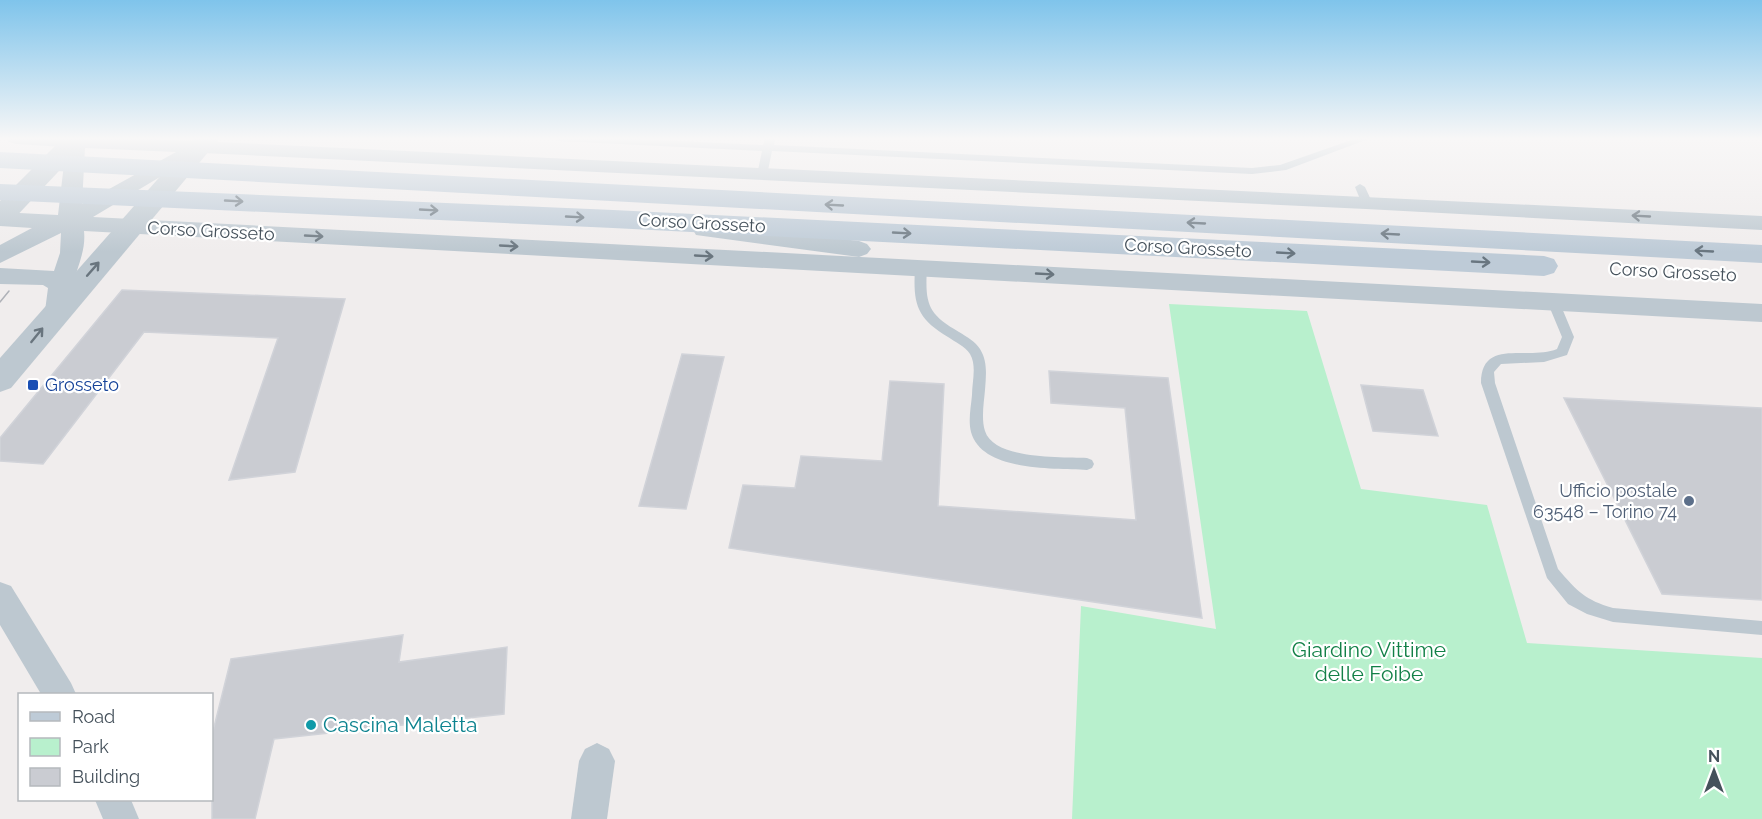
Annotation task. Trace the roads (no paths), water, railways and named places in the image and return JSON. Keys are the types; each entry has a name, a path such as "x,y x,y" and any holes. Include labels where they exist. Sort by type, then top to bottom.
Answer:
{"main road":[{"name":"Corso Grosseto","path":"202,176 613,219 1762,276"},
{"name":"Corso Grosseto","path":"264,176 1762,254"}],"street":[{"path":"0,380 59,298 130,227 141,176"},
{"name":"Corso Grosseto","path":"789,176 1363,194 1762,223"},
{"path":"0,218 60,177"},
{"path":"0,218 60,177"},
{"path":"0,255 29,238 60,177"},
{"path":"59,298 72,253 73,233 60,177"},
{"name":"Corso Grosseto","path":"60,177 130,227 1762,313"},
{"name":"Corso Grosseto","path":"829,178 968,199 1061,207 1144,221"},
{"name":"Corso Grosseto","path":"613,219 936,259 1000,272"},
{"path":"0,276 48,277 59,298"},
{"path":"0,596 58,693"},
{"path":"589,819 597,761"},
{"path":"113,801 121,819"}],"lane":[{"path":"921,268 921,304 926,315 937,326 967,343 977,356 980,370 977,428 984,444 994,452 1016,458 1087,464"},
{"path":"1552,301 1568,338 1562,352 1539,358 1502,358 1492,363 1487,372 1492,394 1552,573 1575,600 1613,615 1762,628"}],"tram line":[{"path":"0,302 9,291"}],"place":[{"name":"Grosseto","path":"33,385"},
{"name":"Ufficio postale 63548 – Torino 74","path":"1689,501"},
{"name":"Cascina Maletta","path":"311,725"}],"park label":[{"name":"Giardino Vittime delle Foibe","path":"1369,662"}]}
